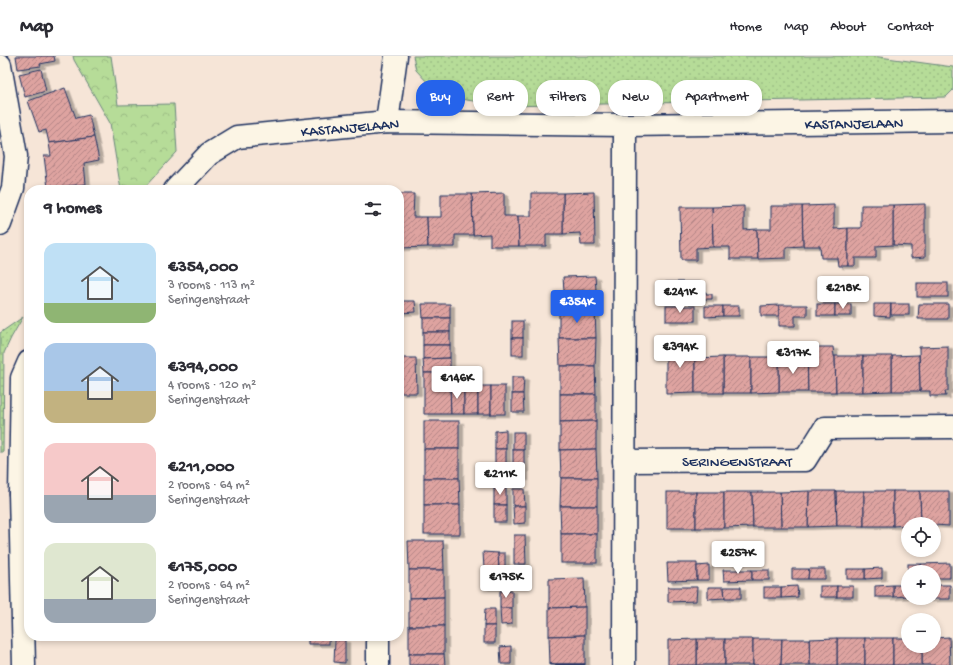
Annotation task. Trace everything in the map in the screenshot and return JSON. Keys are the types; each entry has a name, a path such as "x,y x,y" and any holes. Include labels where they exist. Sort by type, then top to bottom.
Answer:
{"street":[{"path":"387,122 396,56"},
{"path":"0,64 16,156 13,188 0,224"},
{"name":"KASTANJELAAN","path":"180,185 208,154 237,137 387,122 625,125 953,121"},
{"path":"624,665 625,125"},
{"path":"24,373 22,378 24,665"},
{"name":"SERINGENSTRAAT","path":"624,461 805,460 825,428 953,427"},
{"path":"378,641 378,665"}],"green space":[{"path":"73,56 111,56 118,105 174,104 177,152 147,185 120,185 110,123"},
{"path":"413,56 872,56 953,67 953,90 946,97 762,101 762,80 671,80 671,103 663,103 663,80 608,80 608,104 600,104 600,80 536,80 536,105 528,106 528,80 473,80 473,101 465,100 465,80 425,80 416,70"},
{"path":"23,317 4,353 3,452 0,452 0,333"}],"building":[{"path":"16,56 54,56 55,61 40,64 41,66 18,69"},
{"path":"41,69 46,91 25,97 19,74"},
{"path":"65,88 76,118 89,115 94,137 49,143 46,130 39,132 28,101"},
{"path":"94,137 99,160 84,163 86,184 48,185 44,156 51,156 49,143"},
{"path":"594,192 595,245 581,245 580,233 563,234 563,193"},
{"path":"504,193 504,216 518,216 519,246 490,246 490,234 473,235 472,194"},
{"path":"531,193 563,193 563,234 546,234 546,246 519,246 518,216 531,216"},
{"path":"404,194 414,194 413,217 427,217 428,247 404,248"},
{"path":"441,194 472,194 473,235 455,235 455,247 428,247 427,217 441,217"},
{"path":"925,204 925,257 911,258 911,246 893,245 893,205"},
{"path":"834,205 834,229 848,228 848,266 838,266 837,258 821,258 820,246 803,246 802,206"},
{"path":"861,205 893,205 893,245 876,246 876,258 855,258 855,266 848,266 848,228 861,228"},
{"path":"744,206 744,230 757,229 758,259 730,259 730,247 713,247 712,207"},
{"path":"771,206 802,206 803,246 786,247 786,258 758,259 757,229 771,229"},
{"path":"680,207 712,207 713,247 696,248 696,260 681,260"},
{"path":"595,276 596,290 564,291 563,277"},
{"path":"666,282 700,282 700,299 666,299"},
{"path":"917,283 948,283 948,297 917,297"},
{"path":"700,292 712,294 712,299 700,299"},
{"path":"404,301 415,301 416,312 404,313"},
{"path":"422,304 450,304 450,318 423,318"},
{"path":"817,304 835,304 835,316 817,316"},
{"path":"835,304 851,304 851,316 835,316"},
{"path":"874,304 891,304 890,317 874,316"},
{"path":"891,304 909,304 909,315 891,315"},
{"path":"919,304 948,304 948,319 918,319"},
{"path":"779,305 779,316 761,316 761,306"},
{"path":"779,305 807,305 807,316 795,316 795,326 779,326"},
{"path":"666,306 695,306 695,321 666,321"},
{"path":"705,306 723,306 723,316 705,317"},
{"path":"723,306 739,306 739,316 723,316"},
{"path":"559,309 595,309 596,338 559,338"},
{"path":"423,318 450,318 450,332 423,332"},
{"path":"512,321 523,321 523,338 512,338"},
{"path":"423,332 450,332 450,345 423,345"},
{"path":"512,338 523,338 523,355 512,355"},
{"path":"559,338 596,338 595,366 560,366"},
{"path":"692,343 693,358 695,358 695,393 666,394 666,344"},
{"path":"423,345 450,345 450,358 423,359"},
{"path":"948,346 948,391 945,391 946,396 930,396 930,391 920,391 919,347"},
{"path":"807,347 808,392 779,392 779,357 807,357"},
{"path":"807,347 833,347 835,356 836,392 808,392"},
{"path":"919,355 920,391 892,391 892,356"},
{"path":"835,356 863,356 863,392 836,392"},
{"path":"863,356 892,356 892,391 863,392"},
{"path":"723,357 751,357 751,393 723,393"},
{"path":"723,357 723,393 695,393 695,358"},
{"path":"751,357 779,357 779,392 751,393"},
{"path":"404,358 416,358 417,393 404,393"},
{"path":"450,358 450,373 424,373 423,359"},
{"path":"560,366 595,366 596,394 560,394"},
{"path":"424,373 450,373 451,414 424,414"},
{"path":"512,377 524,377 523,394 512,394"},
{"path":"450,386 464,386 464,414 451,414"},
{"path":"464,386 478,386 478,414 464,414"},
{"path":"478,386 491,386 491,414 478,414"},
{"path":"491,386 505,386 505,414 491,414"},
{"path":"512,394 523,394 524,412 512,412"},
{"path":"560,394 596,394 596,421 560,422"},
{"path":"424,421 459,421 459,449 424,449"},
{"path":"596,421 596,449 560,450 560,422"},
{"path":"506,430 506,449 495,449 495,431"},
{"path":"513,432 524,432 524,450 513,450"},
{"path":"424,449 459,449 459,478 424,478"},
{"path":"495,449 506,449 506,466 495,466"},
{"path":"596,449 597,478 561,478 560,450"},
{"path":"513,450 524,450 524,478 513,478"},
{"path":"424,478 459,478 460,505 424,505"},
{"path":"561,478 597,478 597,506 560,506"},
{"path":"494,488 506,488 506,505 494,505"},
{"path":"513,489 524,489 525,506 513,506"},
{"path":"809,491 836,491 837,526 808,527"},
{"path":"809,491 808,527 781,527 780,492"},
{"path":"836,491 864,491 864,526 837,526"},
{"path":"864,491 893,491 893,526 864,526"},
{"path":"893,491 920,491 921,517 901,517 901,525 893,526"},
{"path":"920,491 949,491 949,526 941,525 941,517 921,517"},
{"path":"667,492 696,492 696,528 667,528"},
{"path":"696,492 724,492 724,528 696,528"},
{"path":"724,492 752,492 753,527 724,528"},
{"path":"752,492 780,492 781,527 753,527"},
{"path":"424,505 460,505 460,534 424,534"},
{"path":"494,505 506,505 506,522 494,522"},
{"path":"513,506 525,506 525,523 514,524"},
{"path":"560,506 597,506 597,534 561,534"},
{"path":"561,534 597,534 597,563 561,563"},
{"path":"514,535 525,535 526,564 514,564"},
{"path":"408,541 443,541 444,570 409,570"},
{"path":"483,552 498,553 499,569 484,569"},
{"path":"498,553 505,553 505,569 499,569"},
{"path":"667,563 697,563 697,580 668,581"},
{"path":"950,563 950,578 941,578 941,565 921,564"},
{"path":"908,564 921,564 921,565"},
{"path":"709,565 709,580 697,580 697,566"},
{"path":"882,568 882,578 865,579 865,569"},
{"path":"484,569 495,569 495,587 484,587"},
{"path":"792,569 809,569 808,579 792,579"},
{"path":"809,569 825,569 825,579 808,579"},
{"path":"847,569 865,569 865,579 847,579"},
{"path":"409,570 444,570 444,597 409,598"},
{"path":"723,570 752,570 752,580 724,581"},
{"path":"752,570 769,570 769,580 752,580"},
{"path":"584,578 585,607 549,608 549,579"},
{"path":"893,585 901,585 901,596 893,597"},
{"path":"893,585 893,597 875,597 875,586"},
{"path":"941,585 950,585 950,599 941,599"},
{"path":"797,586 798,597 781,598 781,587"},
{"path":"820,586 837,586 837,597 820,597"},
{"path":"837,586 853,586 853,597 837,597"},
{"path":"668,587 697,587 696,601 668,602"},
{"path":"708,587 724,587 725,598 708,599"},
{"path":"724,587 741,587 741,598 725,598"},
{"path":"764,587 781,587 781,598 764,598"},
{"path":"512,590 512,608 500,608 500,591"},
{"path":"444,597 444,626 409,626 409,598"},
{"path":"585,607 585,635 549,636 549,608"},
{"path":"500,608 512,608 512,624 501,625"},
{"path":"485,609 495,609 495,626 484,626"},
{"path":"409,626 444,626 444,654 409,654"},
{"path":"484,626 495,626 495,643 484,643"},
{"path":"585,635 585,664 550,664 549,636"},
{"path":"949,637 950,665 922,665 922,653 941,653 941,638"},
{"path":"837,638 865,638 865,665 837,665"},
{"path":"837,638 837,665 810,665 809,639"},
{"path":"865,638 893,638 893,665 865,665"},
{"path":"893,638 901,638 901,653 922,653 922,665 893,665"},
{"path":"697,639 725,639 725,665 697,665"},
{"path":"697,639 697,665 668,665 668,640"},
{"path":"725,639 753,639 753,665 725,665"},
{"path":"753,639 782,639 781,665 753,665"},
{"path":"782,639 809,639 810,665 781,665"},
{"path":"308,641 329,641 329,644 308,644"},
{"path":"335,641 345,641 345,663 334,662"},
{"path":"511,646 511,664 501,664 500,647"},
{"path":"409,654 444,654 445,665 409,665"},
{"path":"585,664 585,665 550,665"}]}
